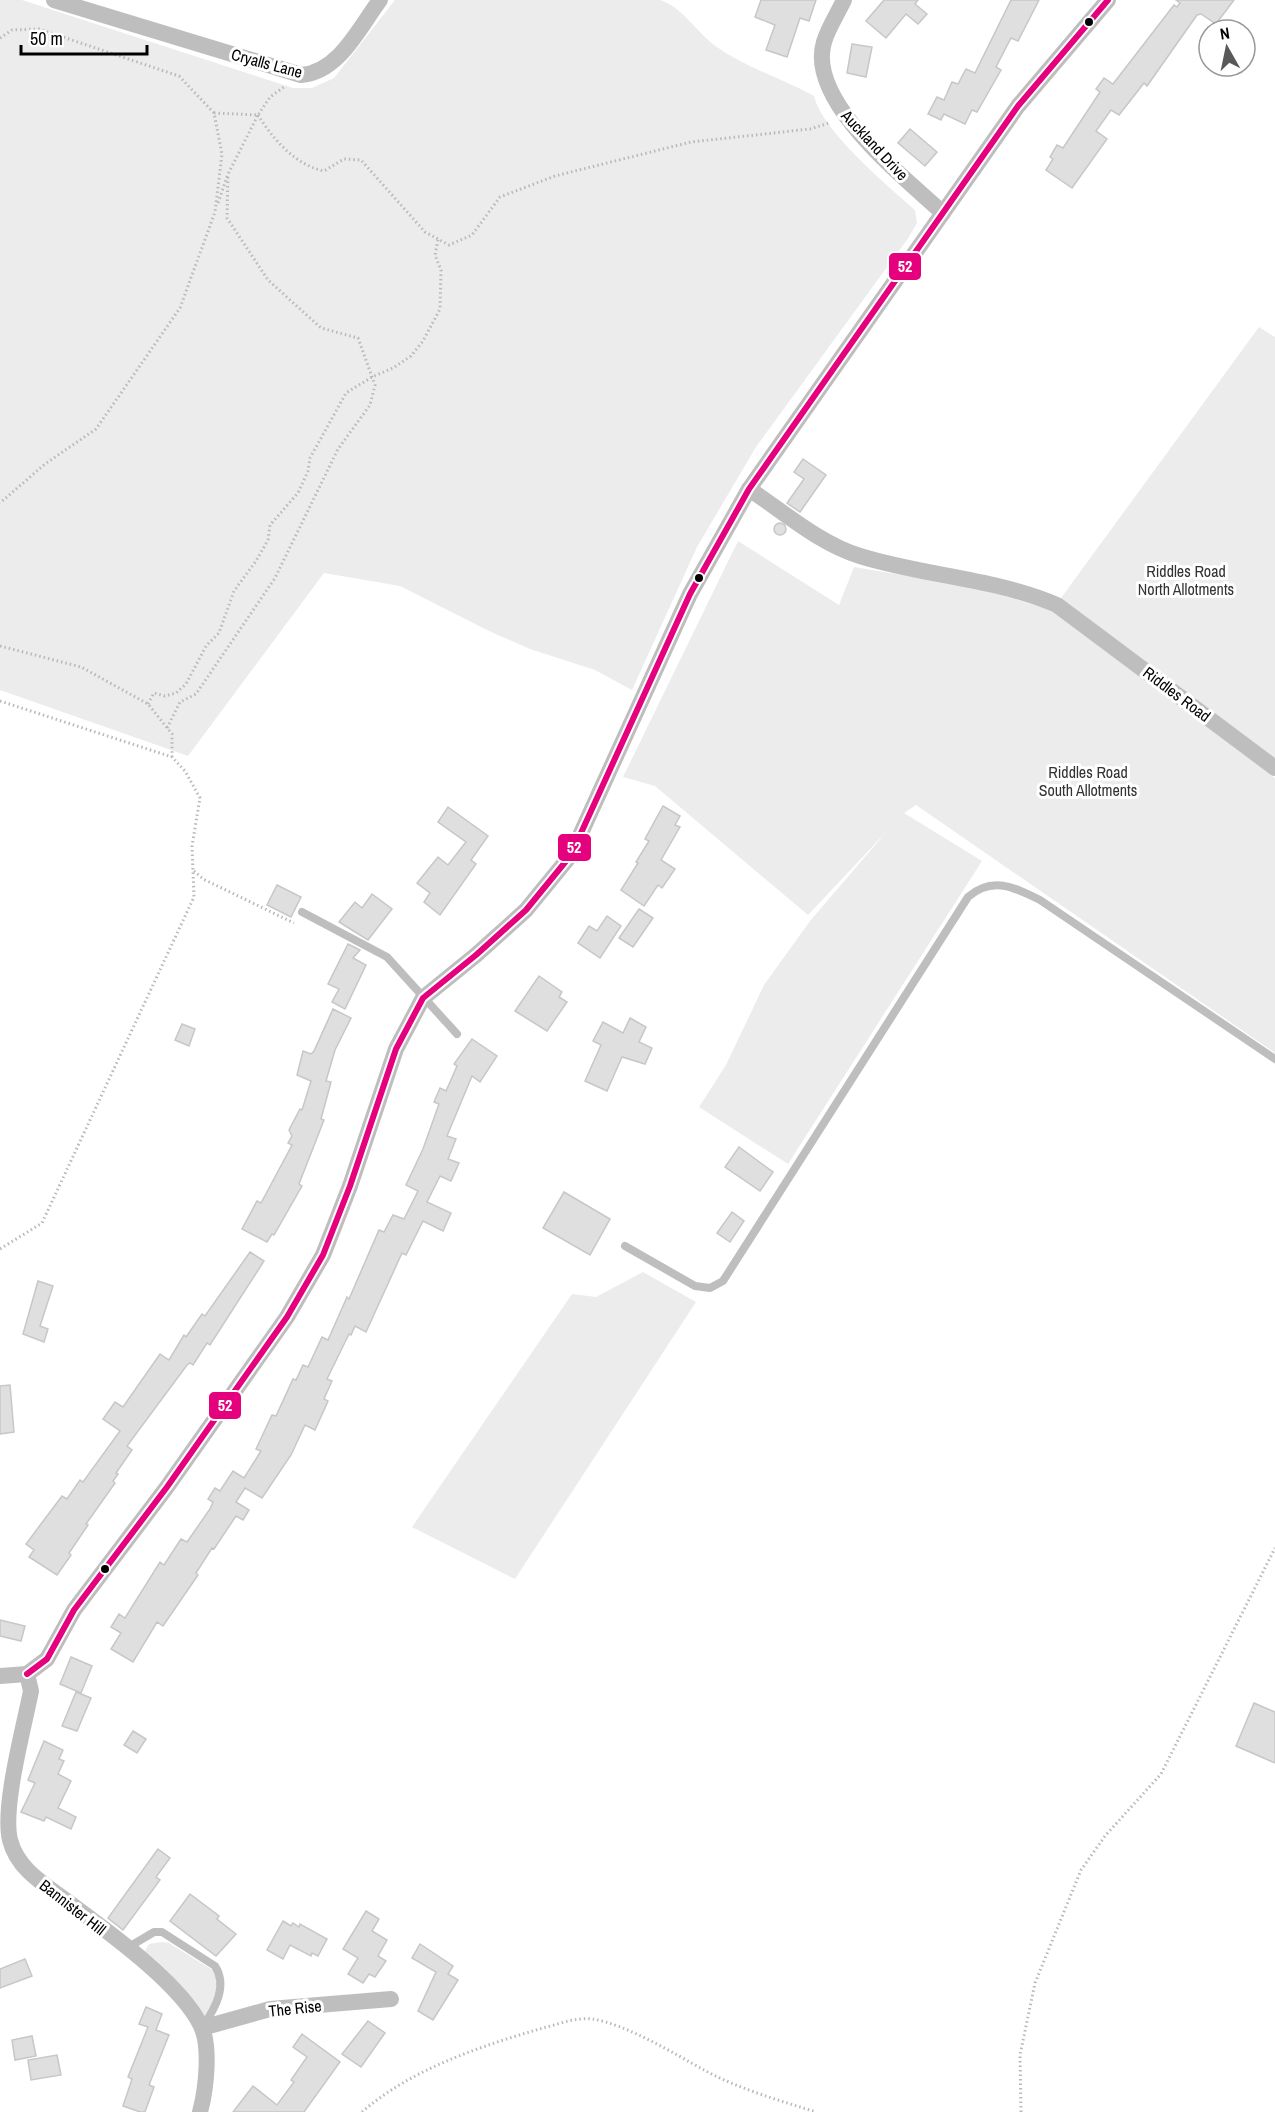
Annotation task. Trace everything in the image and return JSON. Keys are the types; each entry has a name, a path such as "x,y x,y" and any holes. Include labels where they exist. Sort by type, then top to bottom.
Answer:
{"street":[{"name":"Cryalls Lane","path":"54,0 301,75 317,74 332,65 380,0"},
{"name":"Auckland Drive","path":"844,0 824,42 822,58 833,98 844,116 885,160 943,213"},
{"path":"0,1676 27,1674 47,1659 74,1610 167,1487 287,1317 323,1255 353,1176 396,1049 423,998 526,910 571,855 690,594 749,489 1018,106 1108,0"},
{"name":"Riddles Road","path":"749,489 830,543 858,556 964,578 1041,598 1057,605 1275,768"},
{"name":"Bannister Hill","path":"27,1674 31,1691 8,1811 10,1839 26,1871 126,1948 170,1986 191,2010 202,2028 207,2071 200,2112"},
{"name":"The Rise","path":"202,2028 270,2009 391,1999"}],"lane":[{"path":"625,1246 695,1286 710,1288 723,1281 968,897 978,888 989,885 1012,885 1040,900 1275,1059"},
{"path":"302,912 387,957 457,1034"},
{"path":"126,1948 154,1932 162,1932 215,1966 220,1973 221,1987 213,2011 202,2028"}],"path":[{"path":"0,38 12,30 39,29 179,76 214,113 222,154 216,212"},
{"path":"0,503 45,464 96,429 180,308 228,174 258,115 270,96 301,75"},
{"path":"214,113 258,115"},
{"path":"258,115 272,136 308,168 324,171 344,159 361,160 425,232 449,246 472,235 500,197 555,176 691,142 810,129 829,123"},
{"path":"167,728 180,702 196,693 275,578 338,449 370,405 375,385 358,338 321,328 268,280 226,218 228,174"},
{"path":"148,704 154,693 165,696 176,693 186,684 206,646 219,633 234,591 256,561 267,540 270,525 298,492 308,471 310,458 346,393 411,356 423,341 440,309 441,270 435,255 438,240"},
{"path":"0,646 81,667 148,704 172,734 172,757"},
{"path":"0,701 172,757 185,771 200,798 192,846 194,897 42,1223 0,1249"},
{"path":"1020,2112 1020,2055 1035,1983 1081,1870 1105,1836 1161,1774 1275,1548"},
{"path":"362,2112 380,2096 445,2063 510,2038 579,2019 594,2019 651,2041 730,2082 816,2112"}],"green space":[{"path":"0,0 22,0 293,88 312,88 334,78 395,0 660,0 675,8 707,39 726,53 814,96 820,110 842,141 915,210 917,223 756,447 697,547 632,690 595,670 530,649 489,631 400,586 324,573 188,756 0,690"},
{"name":"Riddles Road North Allotments","path":"1259,327 1275,337 1275,760 1061,598"},
{"name":"Riddles Road South Allotments","path":"738,541 839,605 854,567 974,587 1058,612 1275,778 1275,1053 916,805 904,813 982,861 788,1164 699,1107 726,1065 764,985 810,921 888,830 808,915 655,786 623,777"},
{"path":"643,1272 696,1302 515,1579 412,1527 572,1294 596,1297"},
{"path":"169,1943 214,1971 219,1987 206,2018 195,2001 142,1956 149,1944"}],"building":[{"path":"761,0 816,0 809,21 800,18 787,57 766,50 775,25 755,17"},
{"path":"884,0 918,0 915,4 927,14 918,24 906,14 886,38 866,21"},
{"path":"1011,0 1039,0 1018,41 1011,38 996,67 1001,70 977,112 972,110 965,124 944,114 941,120 928,114 937,97 944,100 952,82 958,84 966,69 975,73"},
{"path":"1176,0 1234,0 1220,18 1197,15 1147,86 1144,83 1119,115 1111,110 1096,131 1107,139 1072,188 1046,170 1053,159 1050,157 1057,145 1063,148 1100,92 1096,89 1104,78 1113,84 1174,5 1177,7 1180,3"},
{"path":"852,44 872,47 866,77 847,73"},
{"path":"910,129 937,152 925,166 898,143"},
{"path":"803,459 826,475 800,512 787,503 804,479 794,472"},
{"path":"782,523 786,529 782,535 778,535 774,527"},
{"path":"663,806 680,816 675,825 680,827 661,860 675,869 662,888 658,885 644,906 621,890 649,841 645,839"},
{"path":"448,807 488,836 471,860 476,864 440,915 424,902 430,893 417,883 438,857 448,865 466,842 438,822"},
{"path":"277,885 301,897 291,917 267,905"},
{"path":"372,894 392,909 368,940 339,922 355,902 362,908"},
{"path":"639,909 653,918 633,947 619,938"},
{"path":"607,916 621,926 600,958 578,943 589,926 597,931"},
{"path":"348,944 360,950 353,958 366,965 345,1009 332,1002 339,989 328,984"},
{"path":"539,976 562,992 559,997 567,1002 547,1031 515,1011"},
{"path":"333,1009 351,1018 335,1050 326,1081 331,1082 321,1119 324,1120 299,1184 302,1186 274,1235 272,1234 267,1242 242,1229 257,1201 261,1203 292,1145 288,1143 292,1136 289,1130 300,1109 302,1110 311,1081 297,1075 303,1051 311,1054 314,1051"},
{"path":"630,1018 646,1027 639,1042 652,1048 645,1064 622,1057 607,1091 585,1081 601,1045 593,1041 603,1022 623,1033"},
{"path":"182,1024 195,1029 189,1046 175,1040"},
{"path":"472,1039 497,1056 480,1082 472,1076 447,1136 456,1139 448,1159 459,1163 451,1181 440,1176 427,1202 451,1213 443,1231 423,1221 406,1255 402,1253 366,1332 355,1326 351,1335 349,1334 327,1379 332,1381 324,1399 328,1401 315,1430 305,1425 291,1455 262,1498 245,1488 236,1502 249,1510 243,1520 236,1516 214,1549 212,1548 196,1573 198,1575 163,1626 157,1622 133,1662 111,1649 121,1633 111,1627 119,1614 125,1618 160,1562 164,1565 181,1539 187,1542 210,1509 213,1502 208,1499 215,1488 220,1491 233,1471 244,1478 261,1451 256,1449 272,1415 276,1416 293,1379 296,1380 303,1365 308,1367 322,1337 328,1340 347,1297 349,1299 379,1230 384,1232 393,1215 404,1219 418,1191 406,1185 423,1149 439,1104 434,1102 440,1088 446,1091 457,1066 454,1064"},
{"path":"739,1147 773,1172 760,1191 725,1167"},
{"path":"564,1192 610,1219 590,1255 543,1228"},
{"path":"732,1212 744,1221 730,1242 717,1233"},
{"path":"250,1252 264,1261 210,1345 207,1343 193,1365 190,1363 187,1365 127,1446 132,1450 116,1473 118,1474 113,1481 115,1483 86,1524 88,1525 69,1553 71,1555 57,1575 29,1557 34,1550 26,1544 62,1496 67,1499 80,1480 83,1482 120,1431 103,1419 115,1402 123,1407 160,1354 169,1360 184,1335 186,1337 202,1314 205,1316"},
{"path":"38,1281 53,1286 40,1326 48,1329 44,1342 23,1334"},
{"path":"10,1385 14,1432 0,1434 0,1386"},
{"path":"0,1620 25,1626 21,1641 0,1636"},
{"path":"71,1657 92,1666 81,1693 60,1684"},
{"path":"76,1692 91,1698 77,1731 62,1726"},
{"path":"1254,1703 1275,1712 1275,1763 1236,1746"},
{"path":"133,1731 146,1739 137,1753 124,1745"},
{"path":"44,1741 63,1750 59,1759 64,1761 58,1774 71,1781 58,1808 76,1817 71,1829 46,1817 44,1821 21,1812 35,1783 28,1780"},
{"path":"158,1849 170,1858 156,1877 160,1880 123,1930 108,1918"},
{"path":"190,1894 219,1916 217,1919 236,1934 216,1956 170,1921"},
{"path":"366,1911 379,1919 372,1931 387,1940 378,1956 386,1961 375,1977 369,1974 363,1983 348,1974 358,1958 343,1949"},
{"path":"283,1921 291,1926 293,1923 299,1927 300,1924 327,1939 318,1956 312,1953 311,1956 290,1945 283,1959 267,1950"},
{"path":"420,1944 453,1966 448,1974 458,1980 433,2020 418,2011 436,1972 412,1958"},
{"path":"25,1959 32,1976 0,1988 0,1969"},
{"path":"146,2007 162,2014 156,2030 169,2035 149,2085 154,2087 145,2112 140,2112 123,2106 132,2079 128,2077 148,2027 139,2024"},
{"path":"368,2021 385,2033 361,2067 342,2054"},
{"path":"302,2034 340,2062 304,2112 233,2112 253,2086 277,2105 294,2082 291,2080 307,2057 293,2047"},
{"path":"32,2036 36,2056 15,2060 12,2040"},
{"path":"57,2055 61,2075 31,2080 28,2060"}],"transit line":[{"name":"52","path":"27,1674 47,1659 74,1610 167,1487 287,1317 323,1255 350,1186 396,1049 423,998 526,910 571,855 690,594 749,489 1018,106 1108,0"}]}
